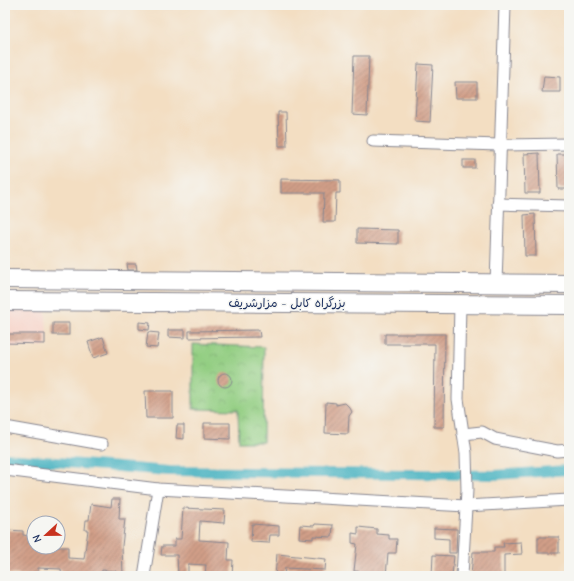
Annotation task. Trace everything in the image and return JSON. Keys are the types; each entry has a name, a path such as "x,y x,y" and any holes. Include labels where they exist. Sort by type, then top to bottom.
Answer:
{"highway":[{"name":"بزرگراه کابل - مزارشریف","path":"5,279 569,284"},
{"name":"بزرگراه کابل - مزارشریف","path":"5,301 569,305"}],"street":[{"path":"496,284 499,145 505,5"},
{"path":"373,141 499,145 569,144"},
{"path":"498,204 569,206"},
{"path":"460,304 458,400 466,453 467,490 462,576"},
{"path":"5,427 102,444"},
{"path":"463,434 482,432 495,440 557,451 569,450"},
{"path":"5,470 158,489 466,506 569,500"},
{"path":"144,576 158,489"}],"shaded area":[{"path":"5,310 46,310 47,346 5,347"}],"green space":[{"path":"193,344 264,347 263,442 239,442 238,410 193,409"}],"building":[{"path":"354,56 369,56 367,115 352,114"},
{"path":"418,64 433,65 430,122 415,121"},
{"path":"544,76 560,77 560,92 542,92"},
{"path":"455,82 477,82 477,98 456,98"},
{"path":"278,112 286,112 287,146 279,146"},
{"path":"539,153 540,193 525,193 524,154"},
{"path":"557,154 569,154 569,189 558,189"},
{"path":"463,160 475,160 475,168 463,168"},
{"path":"281,179 340,180 340,193 336,193 335,222 323,222 324,193 281,193"},
{"path":"535,214 536,256 525,256 524,215"},
{"path":"357,229 398,230 398,244 357,243"},
{"path":"127,264 136,264 137,270 128,270"},
{"path":"139,322 150,323 149,330 139,329"},
{"path":"53,323 69,323 69,335 53,335"},
{"path":"168,330 185,330 185,338 168,337"},
{"path":"259,330 260,337 189,338 189,331"},
{"path":"148,332 159,333 157,348 146,347"},
{"path":"5,334 45,334 45,344 5,343"},
{"path":"385,334 445,334 444,427 434,427 435,344 385,344"},
{"path":"103,337 108,353 93,358 88,342"},
{"path":"222,373 228,373 232,377 232,383 228,387 222,387 218,383 218,377"},
{"path":"145,391 173,391 173,418 146,418"},
{"path":"326,402 336,403 336,405 345,403 350,408 352,412 349,416 348,434 325,433"},
{"path":"204,423 230,423 230,439 204,438"},
{"path":"177,425 184,425 184,439 176,438"},
{"path":"112,499 120,499 119,519 125,519 122,546 123,576 115,576 116,571 102,570 101,576 62,576 61,569 38,568 38,576 5,574 5,553 7,553 8,530 23,531 23,535 26,536 26,555 66,555 66,547 68,547 68,558 84,559 88,530 85,530 86,520 89,520 91,504 111,507"},
{"path":"183,508 225,510 224,523 200,521 199,540 229,542 228,560 233,560 232,576 205,576 206,565 188,564 188,576 178,576 177,555 161,555 162,546 175,546 175,539 181,539"},
{"path":"252,524 279,526 279,535 270,535 269,543 251,542"},
{"path":"315,524 333,525 332,537 313,536 313,539 299,538 300,525 314,526"},
{"path":"358,527 377,529 377,534 389,535 389,539 397,539 396,553 388,553 386,576 375,576 375,573 354,571 357,544 352,543 352,533 358,534"},
{"path":"434,528 457,529 456,553 449,553 449,539 434,538"},
{"path":"538,537 559,537 559,553 538,553"},
{"path":"521,542 522,554 504,555 504,576 471,576 473,552 494,552 494,547 504,547 503,543"},
{"path":"277,554 326,559 325,570 285,568 284,576 275,576"},
{"path":"433,555 454,556 452,576 432,576"}],"waterway":[{"path":"5,458 169,471 494,475 569,470"}]}
